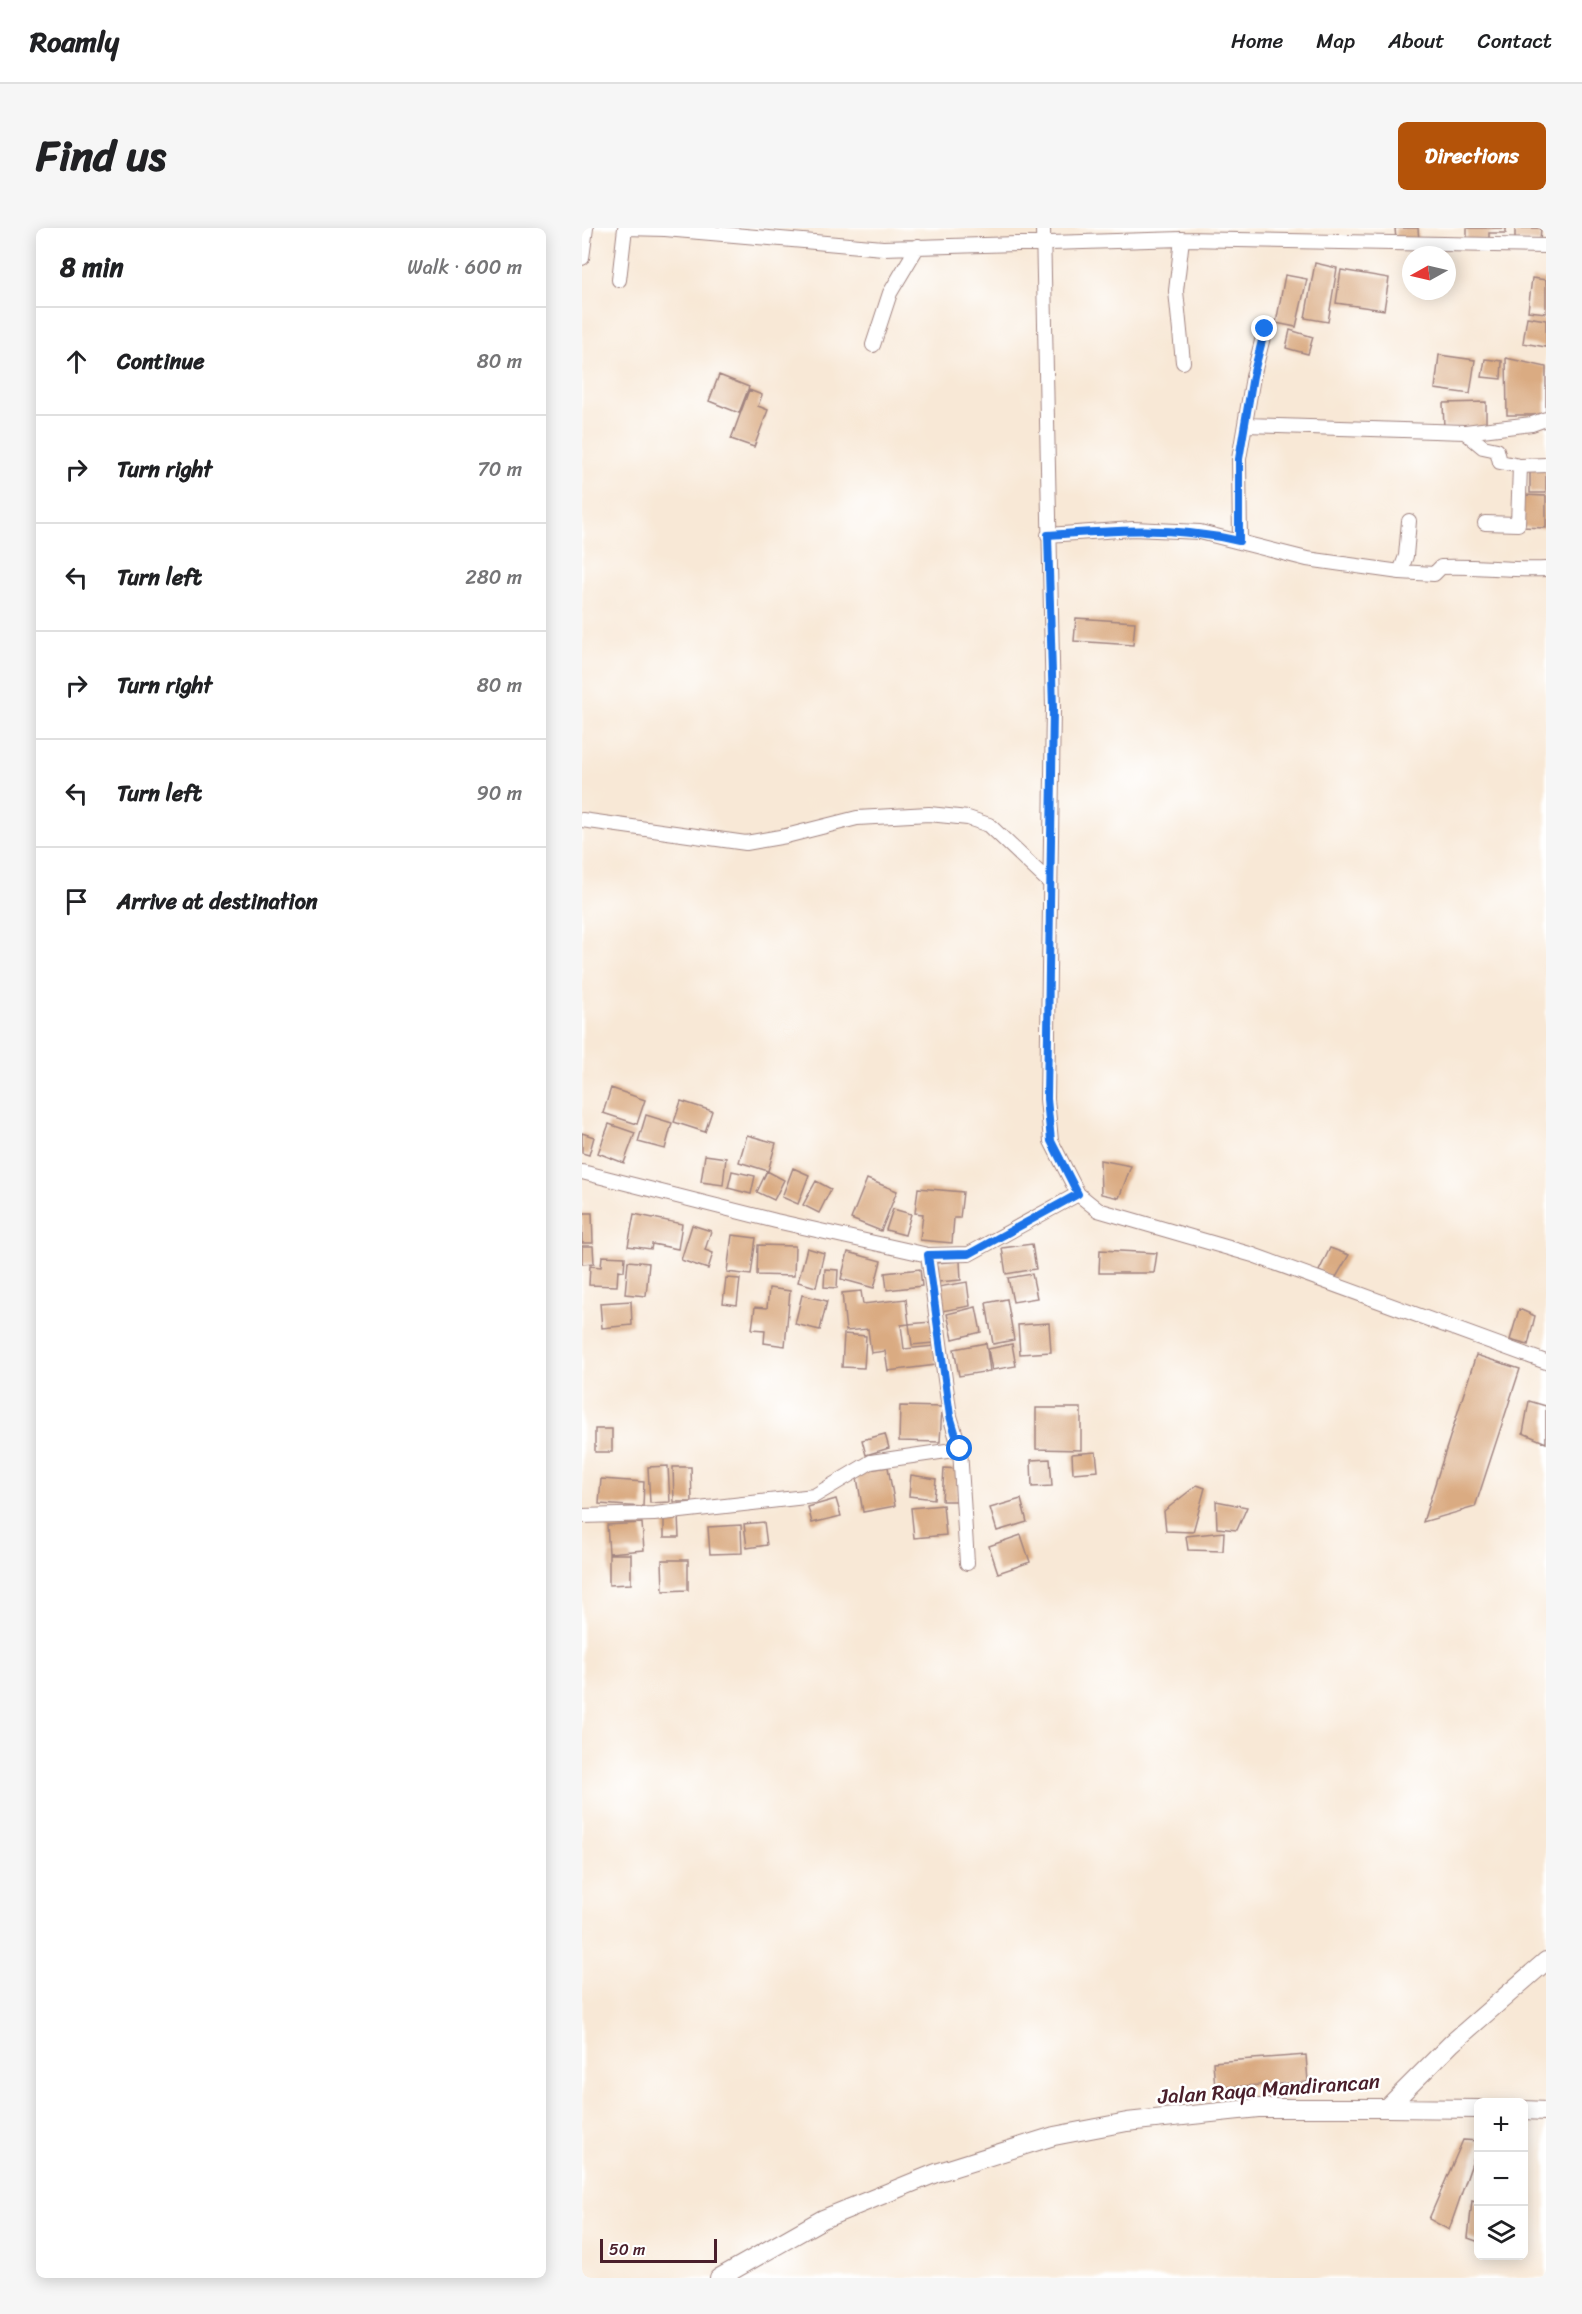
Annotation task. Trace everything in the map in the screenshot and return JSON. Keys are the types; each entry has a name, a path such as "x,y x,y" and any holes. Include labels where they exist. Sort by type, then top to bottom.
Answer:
{"street":[{"path":"582,258 586,228"},
{"path":"619,280 625,228 665,229 883,248 1043,235 1546,246"},
{"path":"1043,235 1053,709 1049,882 1048,1110 1051,1141 1078,1194 1098,1210 1253,1255 1546,1362"},
{"path":"1182,239 1176,291 1183,362"},
{"path":"873,345 890,293 918,246"},
{"path":"1239,541 1239,459 1253,376 1265,329"},
{"path":"1245,425 1465,432 1532,424 1546,419"},
{"path":"1465,432 1483,447 1497,450 1500,462 1520,466 1546,465"},
{"path":"1485,523 1518,524 1520,466"},
{"path":"1400,572 1406,556 1409,521"},
{"path":"1048,535 1161,530 1200,532 1307,559 1400,572 1434,574 1441,567 1457,566 1511,571 1546,568"},
{"path":"582,820 746,843 786,836 857,818 929,814 968,818 989,825 1049,882"},
{"path":"582,1172 776,1221 928,1255 969,1254 1078,1194"},
{"path":"928,1255 950,1416 960,1449 967,1563"},
{"path":"582,1516 654,1514 814,1496 871,1462 960,1449"},
{"name":"Jalan Raya Mandirancan","path":"718,2278 823,2219 936,2173 1054,2136 1127,2122 1258,2108 1387,2108 1452,2043 1546,1961"},
{"path":"1387,2108 1474,2109"},
{"path":"1528,2110 1546,2111"}],"building":[{"path":"1395,228 1418,228 1419,241 1396,240"},
{"path":"1467,228 1506,228 1506,233 1489,233 1489,240 1467,240"},
{"path":"1515,228 1541,228 1540,242 1515,241"},
{"path":"1315,263 1337,268 1328,322 1305,318"},
{"path":"1341,270 1389,278 1384,310 1336,303"},
{"path":"1285,275 1307,279 1296,327 1276,323"},
{"path":"1532,278 1546,280 1546,313 1528,311"},
{"path":"1527,317 1546,320 1546,347 1523,343"},
{"path":"1290,330 1313,337 1308,354 1286,348"},
{"path":"1439,355 1475,360 1470,394 1435,389"},
{"path":"1506,358 1546,367 1546,415 1507,415"},
{"path":"1485,359 1502,361 1501,379 1482,377"},
{"path":"719,375 749,387 739,413 709,401"},
{"path":"749,390 762,395 758,406 768,410 754,447 731,439"},
{"path":"1486,402 1486,427 1444,428 1443,403"},
{"path":"1530,467 1546,467 1546,493 1530,493"},
{"path":"1522,495 1546,496 1546,528 1521,527"},
{"path":"1076,618 1135,622 1133,645 1074,641"},
{"path":"611,1088 645,1100 637,1124 603,1113"},
{"path":"681,1101 712,1111 705,1132 674,1122"},
{"path":"646,1115 672,1123 665,1149 638,1142"},
{"path":"609,1124 635,1133 624,1163 598,1153"},
{"path":"582,1133 594,1137 589,1155 582,1153"},
{"path":"747,1135 776,1143 768,1171 739,1162"},
{"path":"705,1155 726,1158 723,1185 701,1182"},
{"path":"1100,1160 1131,1166 1119,1198 1101,1194"},
{"path":"793,1168 809,1175 798,1204 782,1197"},
{"path":"732,1171 755,1176 751,1194 728,1188"},
{"path":"767,1171 784,1180 774,1200 757,1192"},
{"path":"867,1179 897,1191 881,1231 851,1219"},
{"path":"816,1181 831,1189 819,1213 803,1205"},
{"path":"918,1188 963,1192 960,1218 954,1218 952,1243 920,1240 923,1214 915,1213"},
{"path":"893,1209 911,1214 905,1235 886,1230"},
{"path":"582,1213 592,1213 593,1243 582,1243"},
{"path":"634,1214 682,1224 678,1249 652,1244 651,1249 628,1246"},
{"path":"692,1225 711,1231 705,1250 713,1253 708,1269 681,1260"},
{"path":"732,1235 756,1238 751,1275 727,1272"},
{"path":"1032,1244 1036,1269 1006,1274 1002,1248"},
{"path":"758,1245 795,1246 794,1276 757,1275"},
{"path":"582,1246 593,1246 594,1263 582,1264"},
{"path":"807,1248 824,1253 816,1287 798,1282"},
{"path":"1330,1248 1349,1255 1335,1279 1319,1271"},
{"path":"1100,1250 1157,1253 1154,1273 1099,1273"},
{"path":"848,1252 881,1261 874,1288 841,1279"},
{"path":"602,1256 625,1257 624,1271 618,1270 617,1286 589,1285 590,1266 601,1267"},
{"path":"628,1261 649,1263 646,1296 625,1294"},
{"path":"960,1261 961,1280 938,1282 936,1263"},
{"path":"825,1269 838,1270 837,1288 824,1287"},
{"path":"920,1269 922,1286 887,1290 885,1273"},
{"path":"1032,1274 1037,1298 1013,1302 1008,1278"},
{"path":"726,1278 740,1279 737,1305 723,1303"},
{"path":"967,1282 970,1306 942,1311 938,1287"},
{"path":"769,1288 790,1291 785,1346 764,1343 765,1330 752,1329 755,1307 767,1308"},
{"path":"861,1291 863,1304 906,1299 909,1324 901,1325 904,1349 934,1346 936,1365 888,1371 885,1351 871,1353 868,1329 846,1331 842,1293"},
{"path":"802,1295 827,1301 820,1330 795,1324"},
{"path":"1007,1299 1014,1340 993,1344 986,1303"},
{"path":"631,1301 632,1325 602,1328 600,1303"},
{"path":"976,1307 981,1332 953,1339 947,1314"},
{"path":"1519,1309 1535,1316 1528,1345 1510,1340"},
{"path":"931,1322 933,1343 912,1345 909,1324"},
{"path":"1049,1323 1051,1352 1020,1354 1018,1325"},
{"path":"844,1334 866,1336 864,1368 842,1367"},
{"path":"986,1343 990,1371 959,1376 954,1349"},
{"path":"1012,1344 1016,1366 992,1370 988,1349"},
{"path":"1476,1355 1520,1369 1475,1507 1423,1522"},
{"path":"1529,1401 1546,1406 1546,1443 1523,1433"},
{"path":"900,1406 942,1407 940,1442 899,1441"},
{"path":"1036,1408 1081,1408 1081,1450 1036,1449"},
{"path":"595,1429 612,1429 612,1452 595,1452"},
{"path":"885,1434 889,1448 866,1455 862,1440"},
{"path":"1096,1452 1098,1471 1073,1473 1072,1454"},
{"path":"1050,1459 1052,1486 1032,1487 1031,1460"},
{"path":"668,1466 670,1502 650,1503 648,1467"},
{"path":"673,1467 691,1467 692,1502 674,1502"},
{"path":"888,1467 895,1506 863,1512 856,1472"},
{"path":"944,1468 958,1469 957,1501 942,1501"},
{"path":"911,1475 936,1479 934,1499 909,1496"},
{"path":"601,1479 644,1482 643,1507 599,1504"},
{"path":"1197,1485 1205,1488 1193,1532 1166,1531 1164,1511"},
{"path":"836,1499 841,1516 812,1523 808,1507"},
{"path":"1021,1499 1027,1522 997,1531 990,1508"},
{"path":"1216,1501 1247,1507 1237,1530 1217,1528"},
{"path":"943,1505 946,1535 914,1538 911,1508"},
{"path":"664,1516 678,1516 679,1537 664,1537"},
{"path":"764,1522 767,1545 747,1548 744,1524"},
{"path":"642,1523 644,1550 609,1553 607,1525"},
{"path":"741,1525 742,1553 710,1554 708,1527"},
{"path":"1224,1532 1223,1551 1188,1550 1186,1536"},
{"path":"1021,1535 1030,1562 998,1573 989,1546"},
{"path":"609,1554 631,1554 631,1584 609,1585"},
{"path":"662,1560 688,1560 688,1590 663,1591"},
{"path":"1306,2055 1308,2082 1215,2088 1213,2062"},
{"path":"1463,2140 1474,2141 1474,2158 1449,2230 1429,2219"},
{"path":"1472,2201 1474,2202 1474,2240 1468,2238"}],"route":[{"path":"960,1449 950,1416 928,1255 969,1254 1078,1194 1051,1141 1047,1099 1053,709 1048,535 1133,529 1200,532 1239,541 1239,459 1253,376 1265,329"}]}
